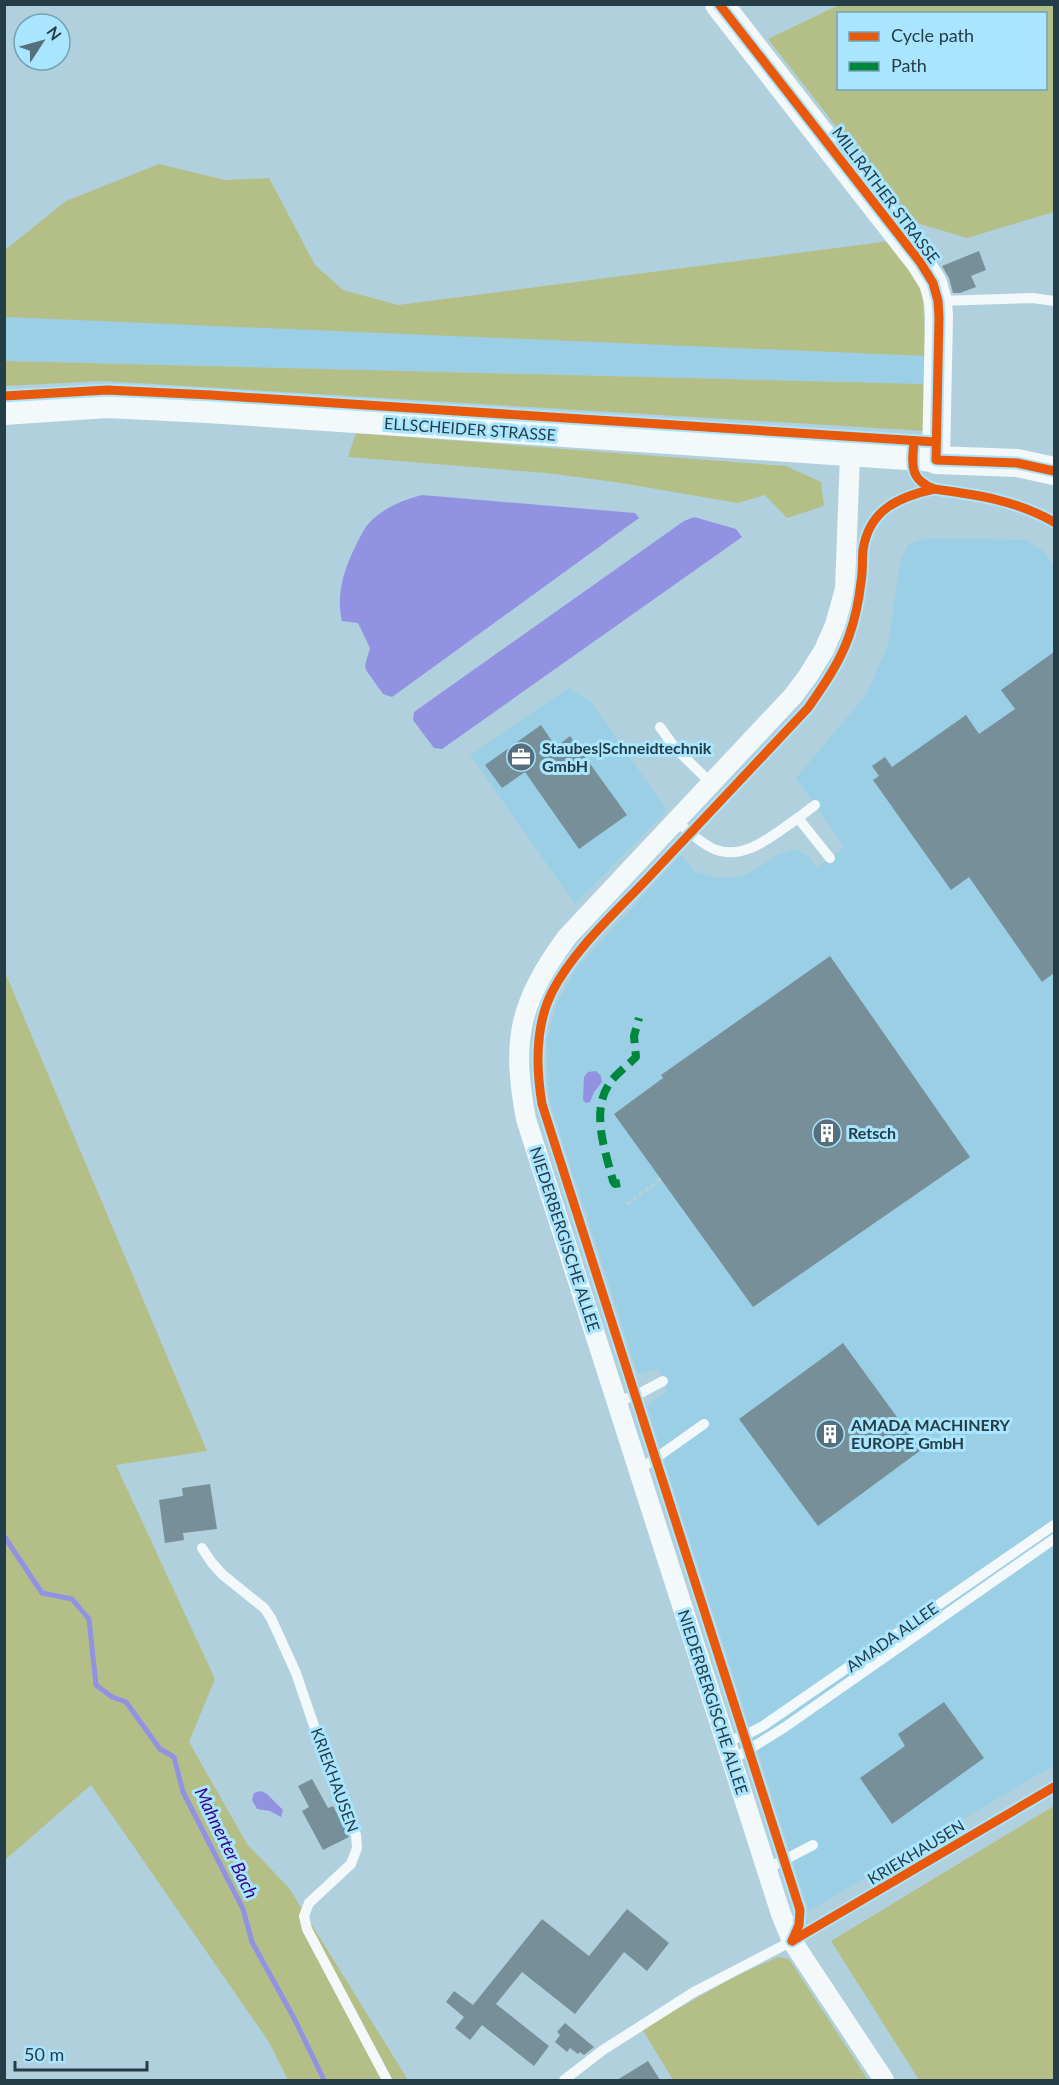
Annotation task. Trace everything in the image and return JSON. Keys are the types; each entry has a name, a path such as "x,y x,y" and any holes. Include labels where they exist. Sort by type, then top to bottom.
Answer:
{"main road":[{"name":"MILLRATHER STRASSE","path":"719,4 914,254 933,283 938,309 936,460"},
{"path":"936,460 1017,464 1054,471"}],"street":[{"name":"ELLSCHEIDER STRASSE","path":"4,412 107,406 936,460"},
{"name":"NIEDERBERGISCHE ALLEE","path":"850,455 845,589 835,626 824,650 793,696 567,937 549,962 531,996 520,1035 519,1070 526,1119 725,1741 792,1941 884,2080"}],"lane":[{"path":"938,309 1033,298 1054,301"},
{"path":"660,727 675,748 711,783"},
{"path":"676,821 713,849 731,853 746,850 815,805"},
{"path":"798,818 830,858"},
{"path":"617,1401 635,1396 663,1381"},
{"path":"639,1470 704,1424"},
{"name":"AMADA ALLEE","path":"725,1741 744,1736 763,1726 1054,1525"},
{"name":"AMADA ALLEE","path":"732,1760 785,1727 1054,1539"},
{"name":"KRIEKHAUSEN","path":"202,1548 223,1575 264,1608 271,1618 296,1673 337,1793 356,1835 357,1848 351,1864 309,1903 304,1916 307,1929 387,2080"},
{"path":"767,1869 813,1845"},
{"path":"564,2080 603,2050 694,1992 792,1941"}],"path":[{"path":"627,1204 661,1179"}],"shaded area":[{"path":"5,317 926,356 924,384 5,361"},
{"path":"928,538 1026,540 1044,552 1054,566 1054,1765 809,1911 647,1406 667,1391 659,1369 638,1374 552,1108 548,1088 547,1038 558,1001 579,965 681,855 695,872 719,878 740,877 777,855 795,849 808,856 817,868 844,847 796,778 866,695 888,645 901,558 909,544"},
{"path":"569,688 591,702 667,810 575,904 470,755"}],"green space":[{"path":"839,5 1054,5 1054,212 967,238 910,221 768,39"},
{"path":"159,164 225,180 269,178 315,265 343,290 398,305 890,241 922,284 926,356 5,317 5,250 66,201"},
{"path":"5,361 924,384 925,431 103,381 5,386"},
{"path":"356,433 786,466 821,482 824,506 787,518 765,495 738,503 546,473 348,457"},
{"path":"4,970 207,1451 116,1465 215,1679 189,1742 247,1844 289,1888 408,2080 288,2080 269,2042 91,1785 5,1860"},
{"path":"1054,1806 1054,2080 919,2080 831,1941"},
{"path":"778,1957 789,1959 868,2080 673,2080 642,2029 734,1977"}],"water":[{"path":"422,495 635,513 639,518 392,697 383,694 366,670 365,665 370,648 358,623 342,621 341,589 350,558 368,525 387,509"},
{"path":"694,517 736,529 742,537 442,749 434,748 413,720 414,712 684,521"},
{"path":"596,1071 601,1076 602,1082 590,1102 586,1103 583,1100 584,1077 588,1072"},
{"path":"261,1791 283,1810 281,1817 270,1811 257,1809 252,1800 254,1793"}],"building":[{"path":"979,251 986,270 971,276 976,287 953,293 949,278 942,266"},
{"path":"1054,652 1054,973 1042,982 969,877 951,890 873,780 879,776 872,766 885,757 892,767 966,715 979,734 1015,709 1001,690"},
{"path":"541,725 556,747 570,736 627,815 579,849 525,772 502,788 485,765"},
{"name":"Retsch","path":"830,956 970,1157 753,1307 614,1114 663,1078 661,1075"},
{"name":"AMADA MACHINERY EUROPE GmbH","path":"843,1343 921,1450 818,1526 739,1419"},
{"path":"210,1484 217,1529 183,1533 184,1540 165,1543 159,1500 183,1496 182,1488"},
{"path":"944,1702 984,1758 892,1824 860,1778 905,1746 898,1734"},
{"path":"312,1779 328,1808 333,1806 349,1837 323,1850 302,1811 309,1807 298,1786"},
{"path":"627,1909 669,1943 647,1971 624,1952 575,2014 522,1972 496,2004 549,2046 534,2066 482,2025 470,2040 455,2028 464,2017 446,2002 454,1991 473,2005 542,1919 589,1956"},
{"path":"565,2023 594,2047 584,2055 570,2048 567,2052 555,2042 560,2035 557,2032"},
{"path":"648,2061 660,2080 617,2080"}],"waterway":[{"name":"Mahnerter Bach","path":"4,1536 42,1593 72,1599 89,1619 96,1685 112,1697 126,1702 160,1749 174,1757 183,1792 243,1909 252,1942 294,2018 324,2080"}],"marked path":[{"path":"620,1183 615,1184 613,1181 603,1143 601,1104 612,1080 636,1057 634,1036 639,1018"}],"cycle path":[{"path":"719,4 920,262 933,283 939,317 936,460 1017,463 1054,471"},
{"path":"4,396 107,390 211,395 936,442"},
{"path":"914,441 914,470 916,476 926,485 934,489 1010,503 1054,522"},
{"path":"792,1941 799,1925 800,1910 542,1104 538,1047 546,1005 561,976 572,961 596,932 808,708 826,682 849,636 858,603 866,536 879,515 897,501 934,489"},
{"path":"792,1941 1054,1787"}],"place":[{"name":"Staubes|Schneidtechnik GmbH","path":"521,757"},
{"name":"Retsch","path":"827,1133"},
{"name":"AMADA MACHINERY EUROPE GmbH","path":"830,1434"}]}
